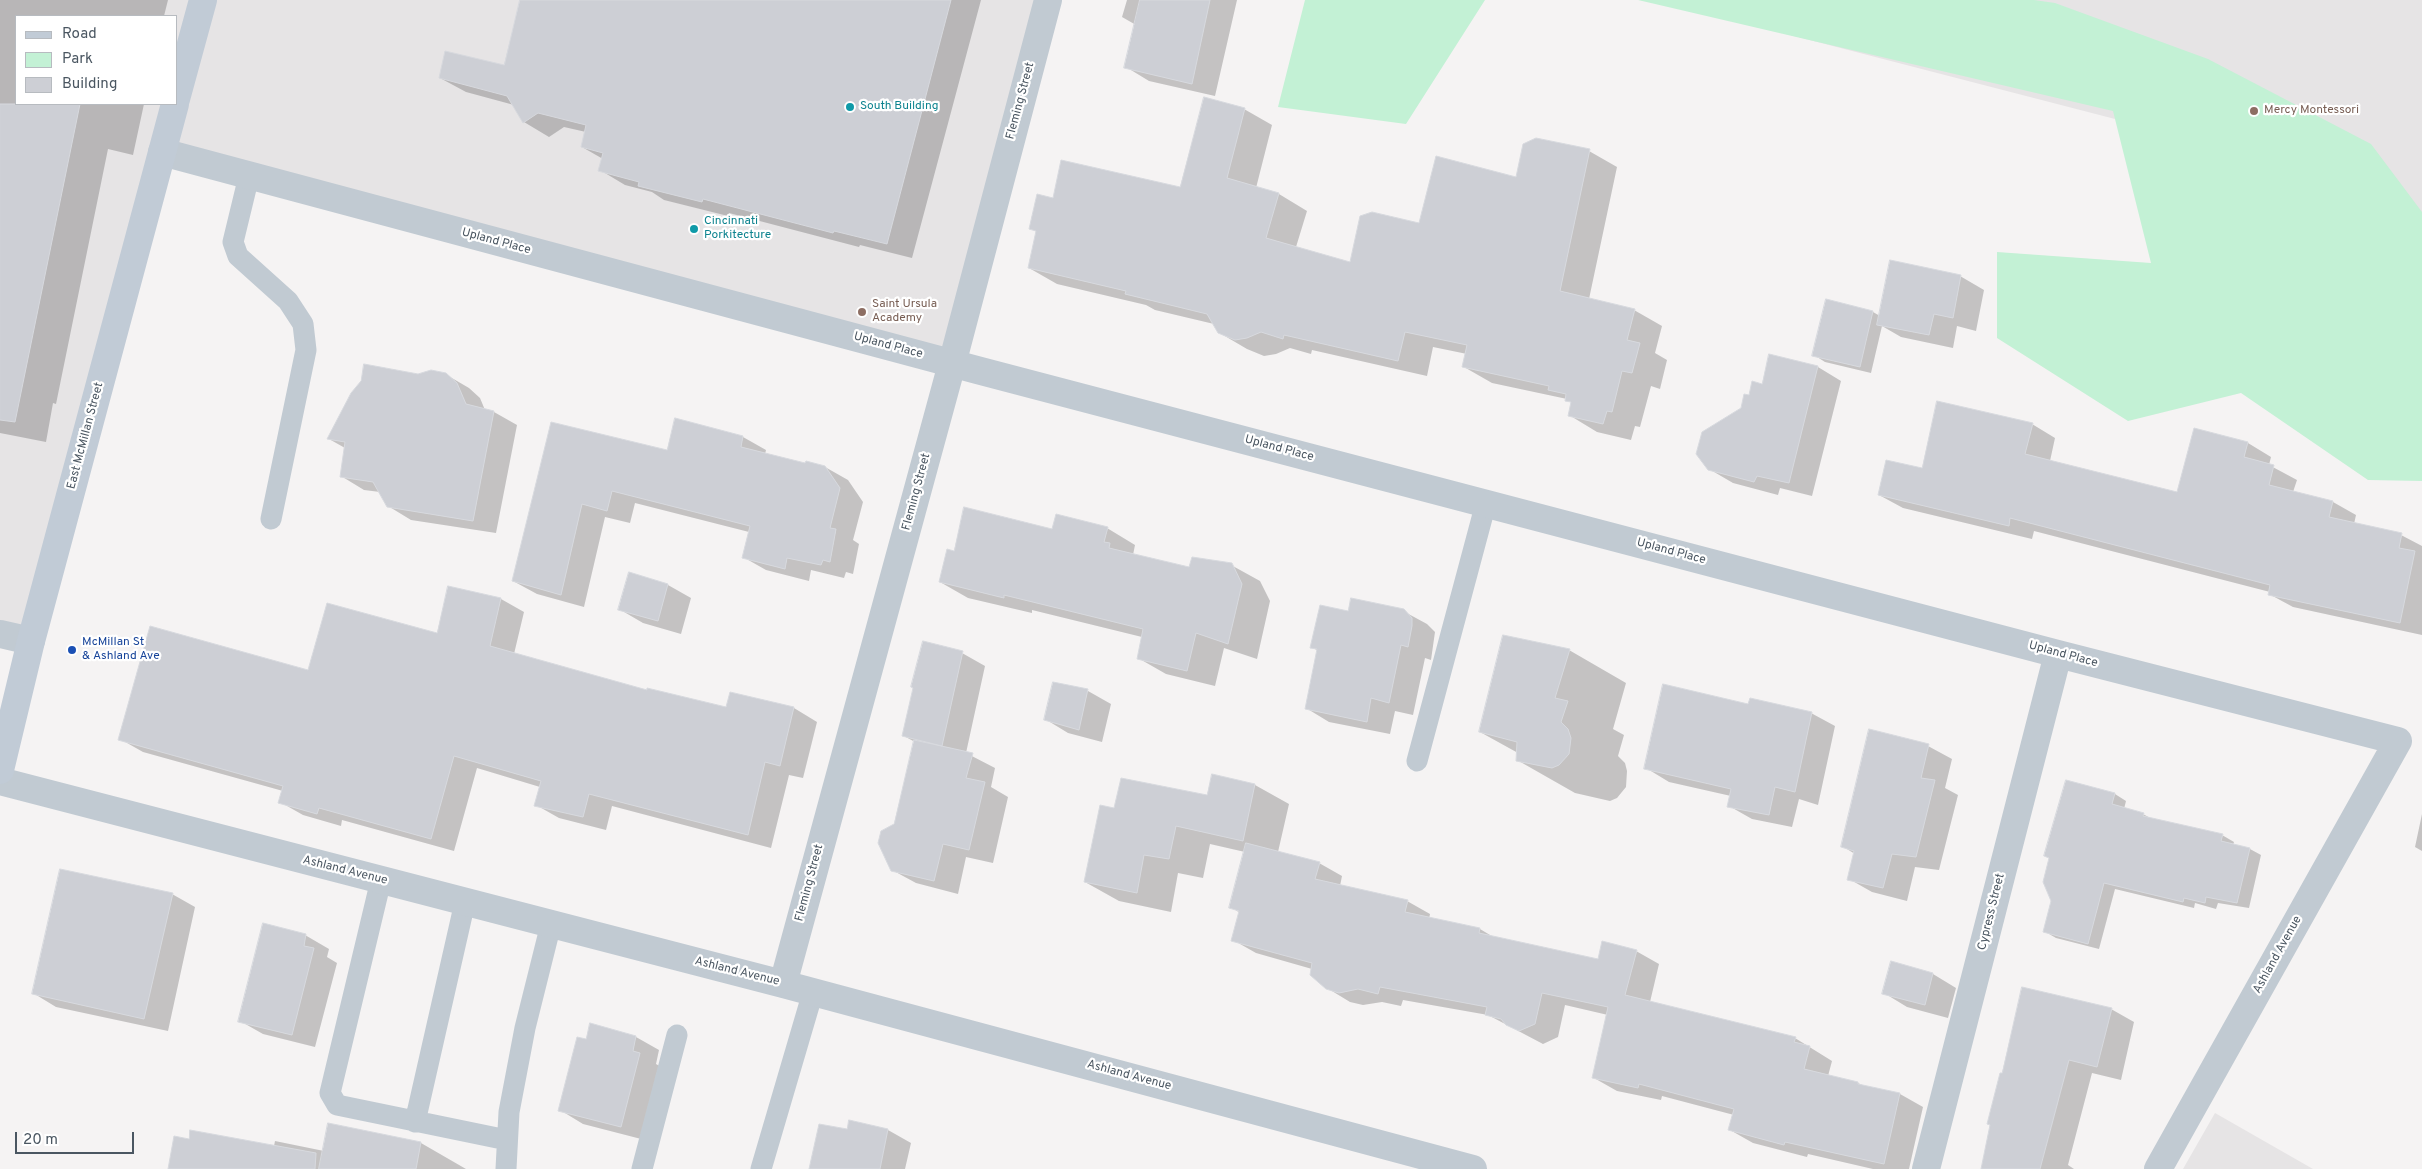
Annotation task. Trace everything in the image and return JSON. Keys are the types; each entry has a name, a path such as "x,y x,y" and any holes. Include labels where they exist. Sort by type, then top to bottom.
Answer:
{"main road":[{"path":"178,92 203,0"},
{"name":"East McMillan Street","path":"0,770 31,640 175,105"}],"street":[{"name":"Fleming Street","path":"783,984 952,364 1048,0"},
{"name":"Upland Place","path":"162,152 952,364 2058,654 2398,741"},
{"path":"0,634 31,640"},
{"name":"Cypress Street","path":"1926,1169 2058,654"},
{"name":"Ashland Avenue","path":"2158,1169 2398,741"},
{"name":"Ashland Avenue","path":"0,781 783,984 1473,1169"}],"lane":[{"path":"249,176 233,242 238,256 288,301 303,324 306,350 271,519"},
{"path":"1417,761 1486,503"},
{"path":"381,880 330,1093 337,1105 507,1140"},
{"path":"415,1122 465,902"},
{"path":"506,1169 509,1112 525,1028 551,924"},
{"path":"761,1169 813,992"},
{"path":"642,1169 677,1035"}],"shaded area":[{"name":"Saint Ursula Academy","path":"0,0 1048,0 952,364 162,152 31,641 0,634"},
{"name":"Mercy Montessori","path":"1655,0 2422,0 2422,233 2173,134"},
{"path":"2215,1113 2313,1169 2183,1169"}],"green space":[{"path":"1305,0 1485,0 1406,124 1278,107"},
{"path":"1638,0 2034,0 2055,3 2208,59 2371,144 2422,212 2422,481 2368,480 2241,393 2128,421 1997,338 1997,252 2151,263 2113,111"}],"building":[{"path":"520,0 951,0 887,244 834,231 833,233 703,199 702,202 638,186 639,182 598,171 603,153 581,147 586,125 538,113 523,123 507,96 439,78 445,51 504,65"},
{"path":"1140,0 1210,0 1192,84 1124,68"},
{"path":"1204,97 1245,108 1227,178 1279,193 1266,238 1350,262 1360,216 1372,212 1419,223 1436,156 1516,177 1523,144 1536,138 1590,149 1560,291 1635,309 1627,340 1640,343 1632,373 1622,371 1612,412 1607,411 1603,424 1568,416 1571,402 1565,401 1566,394 1548,390 1549,386 1462,367 1467,345 1405,332 1398,361 1284,335 1283,339 1261,332 1247,338 1235,340 1218,333 1207,314 1125,294 1126,291 1028,268 1036,231 1029,229 1037,194 1053,198 1061,160 1180,187"},
{"path":"0,104 80,105 15,422 0,420"},
{"path":"1890,260 1961,275 1953,318 1934,314 1929,335 1877,325"},
{"path":"1826,299 1873,311 1860,367 1812,356"},
{"path":"1769,354 1818,366 1789,483 1757,476 1754,482 1708,470 1696,454 1702,432 1741,408 1744,394 1749,395 1752,381 1762,384"},
{"path":"364,364 418,374 431,370 446,373 457,383 466,404 494,411 473,521 387,507 373,482 340,477 345,442 327,439 351,393 361,381"},
{"path":"1937,401 2033,423 2025,454 2177,492 2194,428 2248,442 2244,457 2274,465 2269,485 2333,501 2329,517 2402,533 2399,548 2415,551 2400,623 2268,595 2270,585 2010,518 2009,526 1878,495 1886,460 1922,468"},
{"path":"675,418 743,436 741,447 825,466 840,488 830,528 836,529 830,562 823,560 821,565 787,558 785,569 742,558 750,526 612,491 607,511 582,504 561,595 512,581 551,422 667,450"},
{"path":"964,507 1052,529 1056,514 1108,527 1104,542 1110,543 1109,548 1189,567 1192,557 1232,563 1242,584 1228,644 1196,633 1187,671 1137,659 1143,629 1004,595 1004,598 939,582 947,549 954,551"},
{"path":"629,572 668,584 658,621 618,610"},
{"path":"448,586 501,598 490,646 647,690 647,688 726,707 730,692 794,707 780,766 765,762 748,835 589,794 583,817 534,806 541,781 454,756 431,839 319,808 317,814 278,803 283,786 118,740 150,626 308,670 327,603 437,633"},
{"path":"1351,598 1404,609 1412,618 1408,647 1401,645 1389,703 1371,698 1367,722 1305,709 1317,649 1310,648 1320,605 1348,611"},
{"path":"1503,635 1570,649 1555,698 1568,701 1561,722 1568,729 1571,738 1569,754 1559,765 1552,768 1516,761 1517,742 1479,732"},
{"path":"923,641 963,651 942,746 902,736 913,688 911,687"},
{"path":"1053,682 1088,689 1079,730 1044,720"},
{"path":"1663,684 1748,704 1750,698 1812,712 1795,792 1775,787 1769,815 1727,807 1731,789 1644,769"},
{"path":"1869,729 1929,744 1921,778 1935,780 1916,857 1892,854 1883,888 1847,880 1854,851 1841,847"},
{"path":"914,740 973,753 966,778 985,782 969,850 943,844 934,881 891,871 878,843 881,831 894,824"},
{"path":"1212,774 1255,784 1243,841 1176,826 1169,859 1144,855 1137,893 1084,882 1100,805 1114,808 1121,778 1207,795"},
{"path":"2066,780 2115,793 2112,804 2144,813 2143,816 2223,834 2221,841 2250,848 2237,903 2206,897 2205,903 2184,898 2183,902 2104,883 2088,944 2043,932 2051,901 2043,882 2049,858 2044,856"},
{"path":"1246,843 1320,862 1315,879 1408,900 1405,912 1480,928 1479,933 1598,959 1602,941 1637,950 1625,995 1796,1037 1794,1042 1810,1046 1804,1069 1900,1093 1884,1164 1785,1142 1784,1145 1728,1130 1734,1109 1639,1084 1638,1088 1592,1078 1608,1007 1542,993 1535,1024 1519,1031 1506,1025 1501,1019 1485,1015 1487,1007 1380,987 1378,994 1358,989 1339,993 1326,989 1310,975 1312,963 1231,941 1239,911 1229,908"},
{"path":"60,869 173,893 144,1019 32,994"},
{"path":"263,923 306,934 304,946 314,948 292,1035 238,1022"},
{"path":"1891,961 1933,973 1925,1005 1882,994"},
{"path":"2022,987 2112,1008 2097,1067 2069,1060 2040,1169 1981,1169 1990,1125 1987,1124 2000,1073 2002,1073"},
{"path":"590,1023 636,1036 633,1051 640,1053 621,1127 558,1111 577,1037 586,1039"},
{"path":"849,1120 888,1129 880,1169 809,1169 819,1124 847,1129"},
{"path":"328,1123 421,1142 416,1169 319,1169"},
{"path":"190,1130 316,1153 315,1169 168,1169 174,1136 189,1139"}],"place":[{"name":"South Building","path":"850,107"},
{"name":"Mercy Montessori","path":"2254,111"},
{"name":"Cincinnati Porkitecture","path":"694,229"},
{"name":"Saint Ursula Academy","path":"862,312"},
{"name":"McMillan St & Ashland Ave","path":"72,650"}]}
